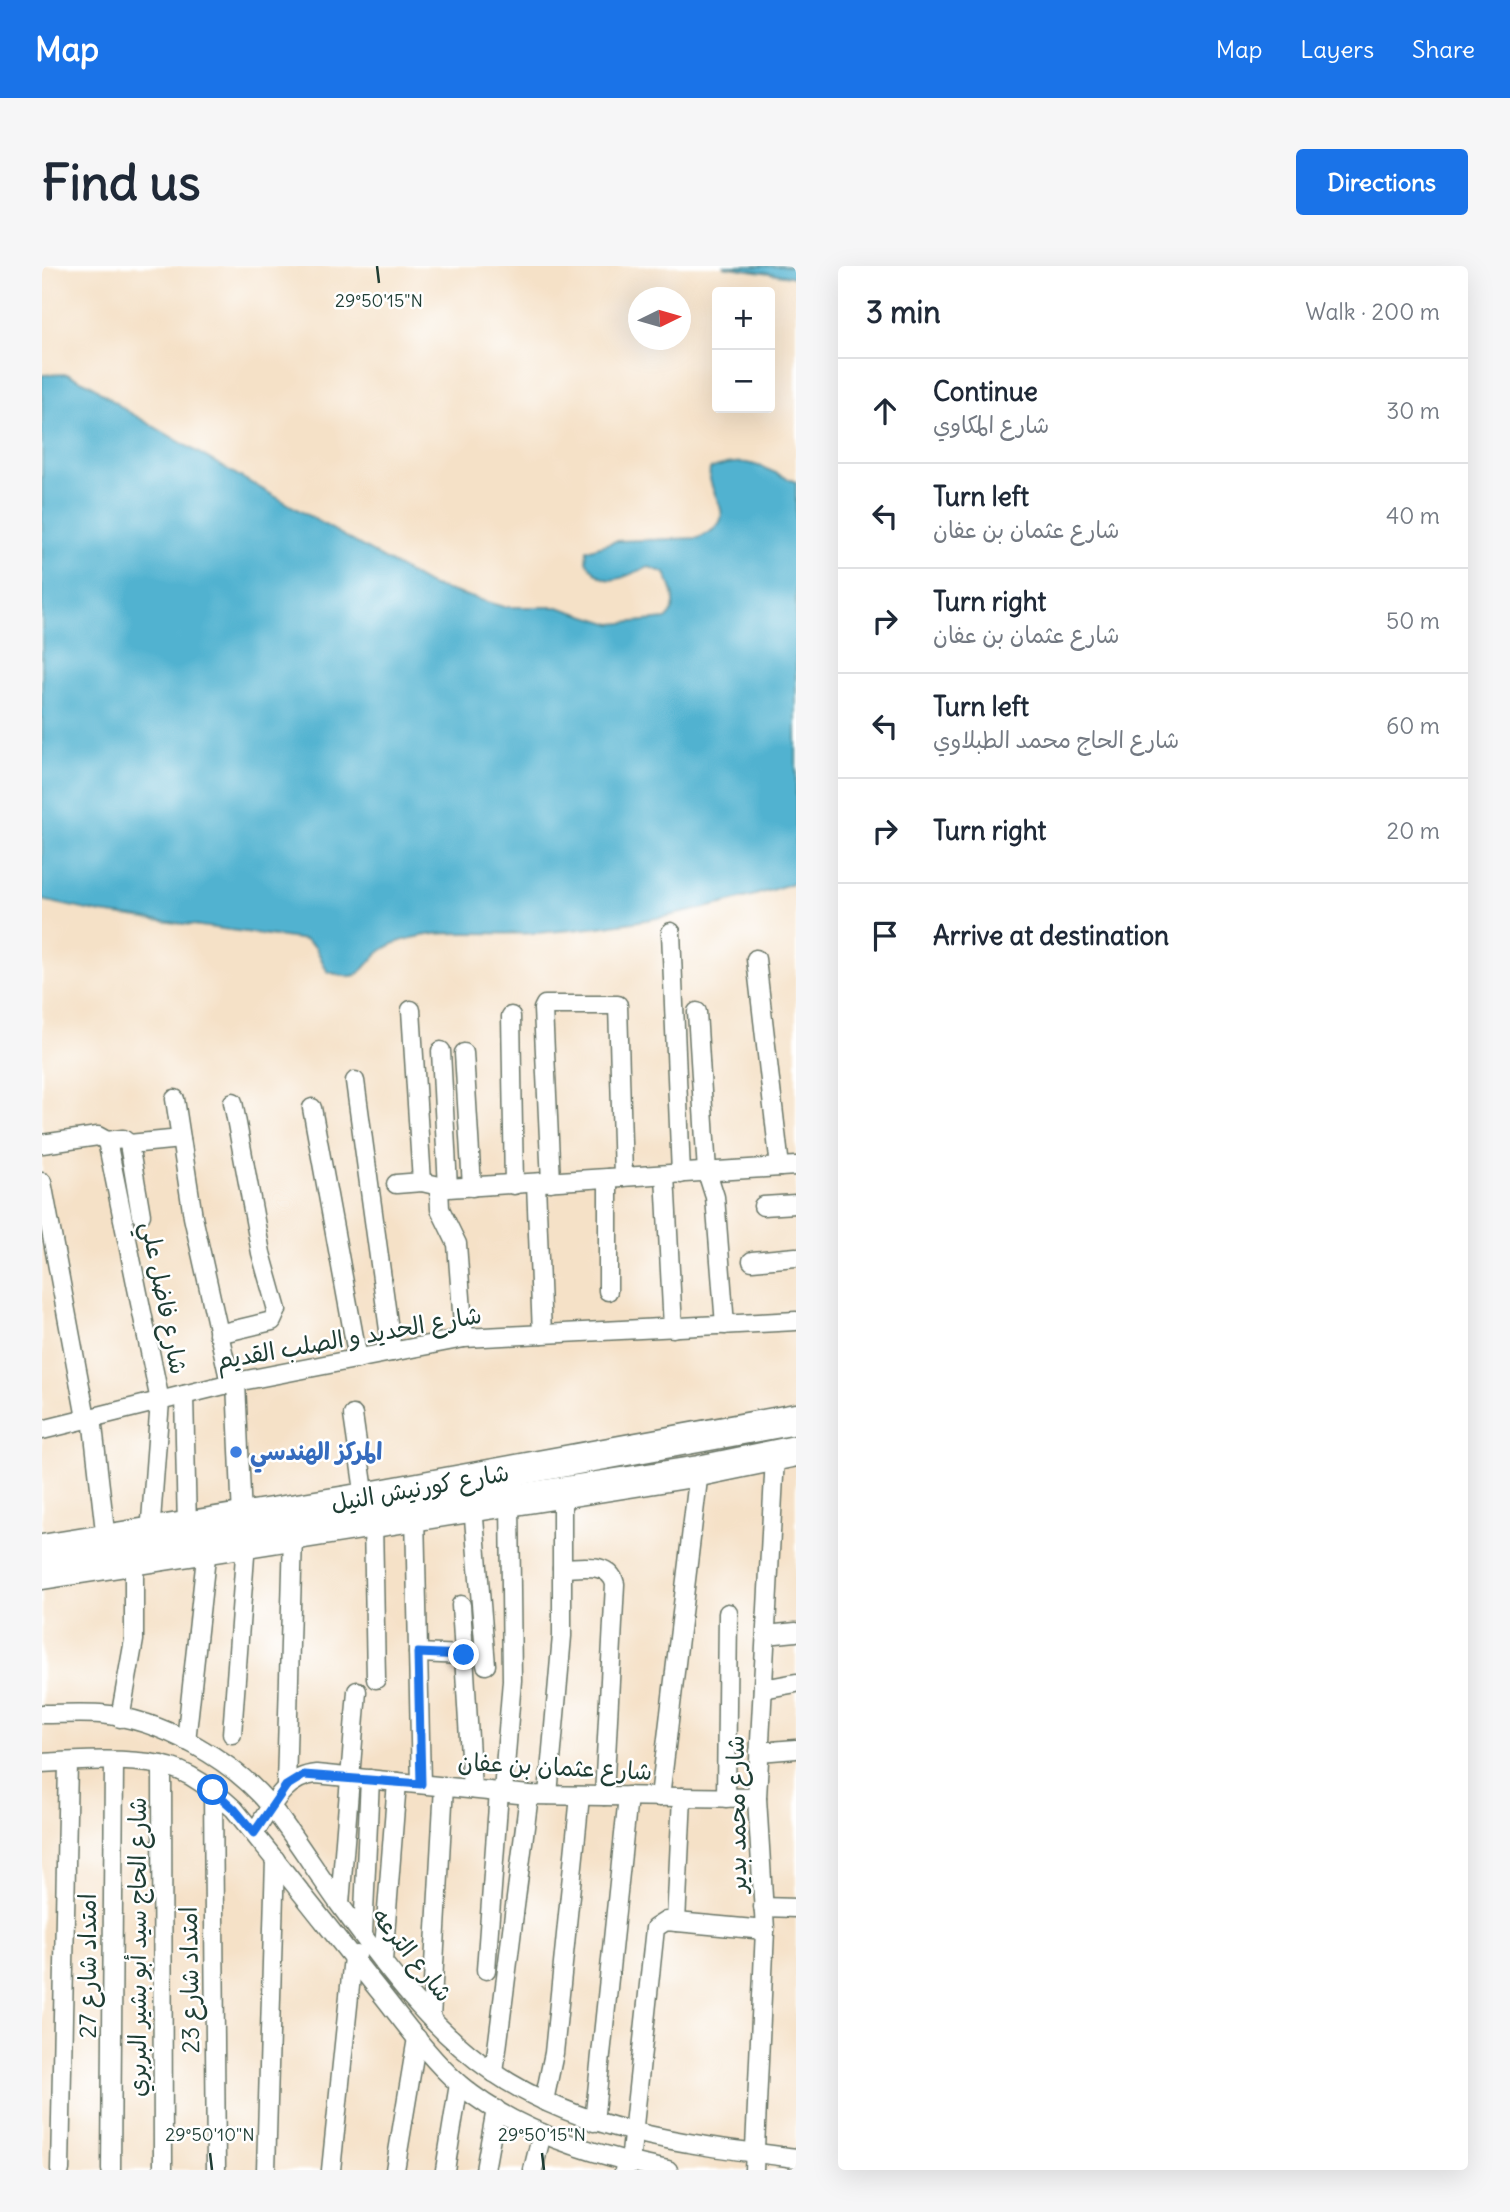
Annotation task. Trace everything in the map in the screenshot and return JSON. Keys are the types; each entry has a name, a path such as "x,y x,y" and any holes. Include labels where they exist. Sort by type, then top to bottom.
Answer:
{"highway":[{"name":"شارع كورنيش النيل","path":"42,1574 134,1559 197,1538 359,1512 796,1419"},
{"name":"شارع كورنيش النيل","path":"244,1530 293,1535 359,1512 415,1515 699,1471 786,1454"},
{"name":"شارع كورنيش النيل","path":"42,1550 150,1534 197,1538"}],"street":[{"path":"671,932 673,1328"},
{"path":"396,1184 472,1187 788,1167 756,959"},
{"path":"542,1334 542,1009 545,1005 618,1005 615,1178 608,1291"},
{"path":"411,1010 440,1209 457,1244 464,1338"},
{"path":"697,1012 707,1172 715,1197 725,1325"},
{"path":"511,1016 514,1185"},
{"path":"436,1186 441,1051"},
{"path":"464,1053 472,1187"},
{"path":"355,1081 392,1352"},
{"path":"175,1099 193,1217 218,1334 233,1383 244,1530 232,1734"},
{"path":"218,1334 272,1321 277,1310 261,1253 233,1102"},
{"path":"312,1108 358,1359"},
{"path":"42,1144 98,1136 107,1141 123,1139 129,1144 141,1215"},
{"path":"129,1144 181,1139"},
{"name":"شارع فاضل علي","path":"107,1141 160,1401 150,1534"},
{"path":"42,1182 89,1418 106,1540"},
{"path":"763,1206 796,1204"},
{"path":"752,1261 796,1257"},
{"name":"شارع الحديد و الصلب القديم","path":"42,1430 233,1383 464,1338 796,1321"},
{"path":"184,1395 197,1538 186,1741"},
{"path":"353,1415 359,1512 376,1679"},
{"name":"شارع محمد بدير","path":"754,2162 765,1930 757,1798 759,1752 766,1635 786,1454"},
{"path":"660,1797 699,1471"},
{"path":"548,1795 562,1636 562,1492"},
{"path":"486,1970 512,1680 510,1500"},
{"path":"473,1506 486,1665"},
{"path":"415,1515 421,1784"},
{"path":"254,1833 286,1786 293,1535"},
{"path":"120,1718 134,1640 134,1559"},
{"path":"562,1568 604,1569 612,1575 615,1584 604,1796"},
{"path":"461,1605 472,1789"},
{"path":"726,1798 729,1613"},
{"path":"766,1635 796,1632"},
{"path":"418,1653 464,1655"},
{"path":"763,1689 796,1683"},
{"path":"331,2170 353,1958 367,1939 358,1691"},
{"name":"شارع الترعه","path":"42,1714 102,1714 145,1724 186,1741 232,1770 272,1807 340,1904 416,2001 461,2048 494,2073 544,2101 594,2122 676,2140 754,2162 796,2158"},
{"path":"759,1752 796,1749"},
{"path":"60,2170 68,1762"},
{"path":"42,1763 114,1762 162,1765 213,1790 254,1833 417,2038 459,2084 496,2109 542,2133 627,2166 670,2170 676,2140"},
{"name":"امتداد شارع 27","path":"111,2170 114,1762"},
{"name":"شارع الحاج سيد أبو بشير البربري","path":"162,1765 163,2170"},
{"name":"شارع عثمان بن عفان","path":"286,1786 304,1775 529,1795 757,1798"},
{"path":"340,1904 361,1778"},
{"path":"383,1961 397,1782"},
{"path":"431,2018 444,1786"},
{"name":"امتداد شارع 23","path":"213,1790 216,2170"},
{"path":"494,2073 529,1795"},
{"path":"544,2101 554,2053 580,1796"},
{"path":"594,2122 628,1796"},
{"path":"676,1922 682,1797"},
{"path":"267,2170 275,1859"},
{"path":"763,1907 796,1908"},
{"path":"627,2166 654,1931 663,1921 765,1930"},
{"path":"398,2015 416,2001"},
{"path":"395,2170 417,2038"},
{"path":"445,2170 459,2084"},
{"path":"485,2170 496,2109"},
{"path":"533,2170 542,2133"}],"water":[{"path":"723,266 796,266 796,277"},
{"path":"67,374 90,384 124,409 430,585 504,607 558,607 612,624 666,619 673,608 672,591 665,573 649,567 615,579 601,577 586,561 587,550 616,541 698,538 712,530 722,515 710,479 710,469 746,463 796,482 796,882 701,909 602,926 536,933 447,933 416,937 389,946 377,954 362,971 349,976 327,971 316,948 306,940 101,913 42,900 42,375"}],"place":[{"name":"المركز الهندسي","path":"236,1452"}],"route":[{"path":"213,1790 254,1833 286,1786 304,1775 421,1784 418,1653 464,1655"}]}
